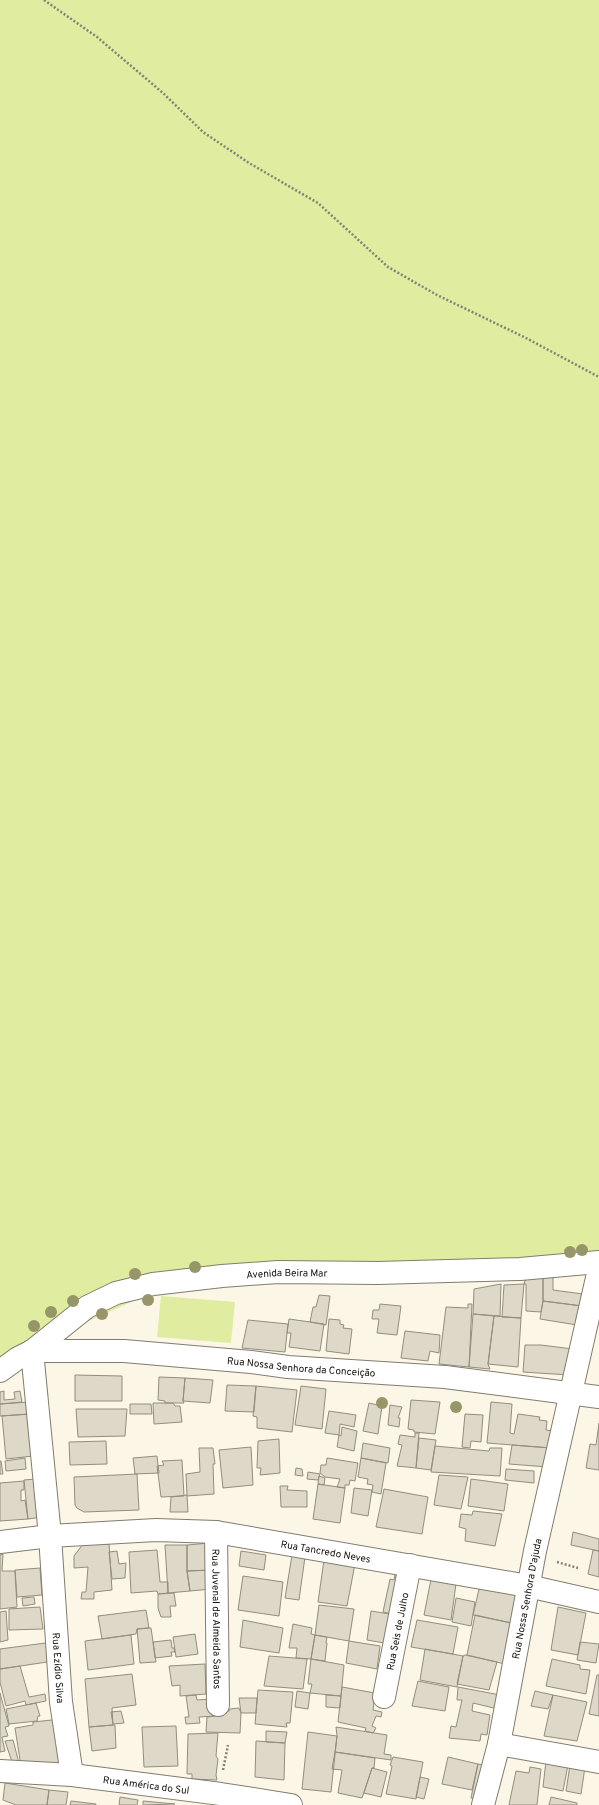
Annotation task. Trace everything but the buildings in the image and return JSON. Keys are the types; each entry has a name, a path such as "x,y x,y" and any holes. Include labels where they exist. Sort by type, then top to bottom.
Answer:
{"street":[{"name":"Avenida Beira Mar","path":"0,1371 18,1358 32,1351 86,1307 116,1293 153,1284 222,1276 278,1272 402,1273 520,1269 599,1262"},
{"path":"571,1393 599,1269"},
{"name":"Rua Nossa Senhora da Conceição","path":"32,1351 132,1352 251,1362 288,1367 445,1377 599,1397"},
{"path":"32,1351 50,1536"},
{"name":"Rua Nossa Senhora D'ajuda","path":"483,1805 499,1744 528,1586 571,1393"},
{"name":"Rua Tancredo Neves","path":"0,1542 50,1536 156,1530 216,1532 528,1586 599,1602"},
{"name":"Rua Juvenal de Almeida Santos","path":"216,1532 218,1705"},
{"name":"Rua Ezídio Silva","path":"50,1536 61,1702 72,1774"},
{"name":"Rua Seis de Julho","path":"384,1697 410,1565"},
{"path":"499,1744 599,1762"},
{"name":"Rua América do Sul","path":"0,1771 72,1774 291,1805"}],"path":[{"path":"44,0 97,37 163,93 203,132 249,163 318,203 388,267 437,295 526,338 599,377"}],"green space":[{"path":"0,0 599,0 599,1261 185,1278 82,1324 0,1377"},
{"path":"161,1296 235,1302 231,1343 157,1337"}]}
